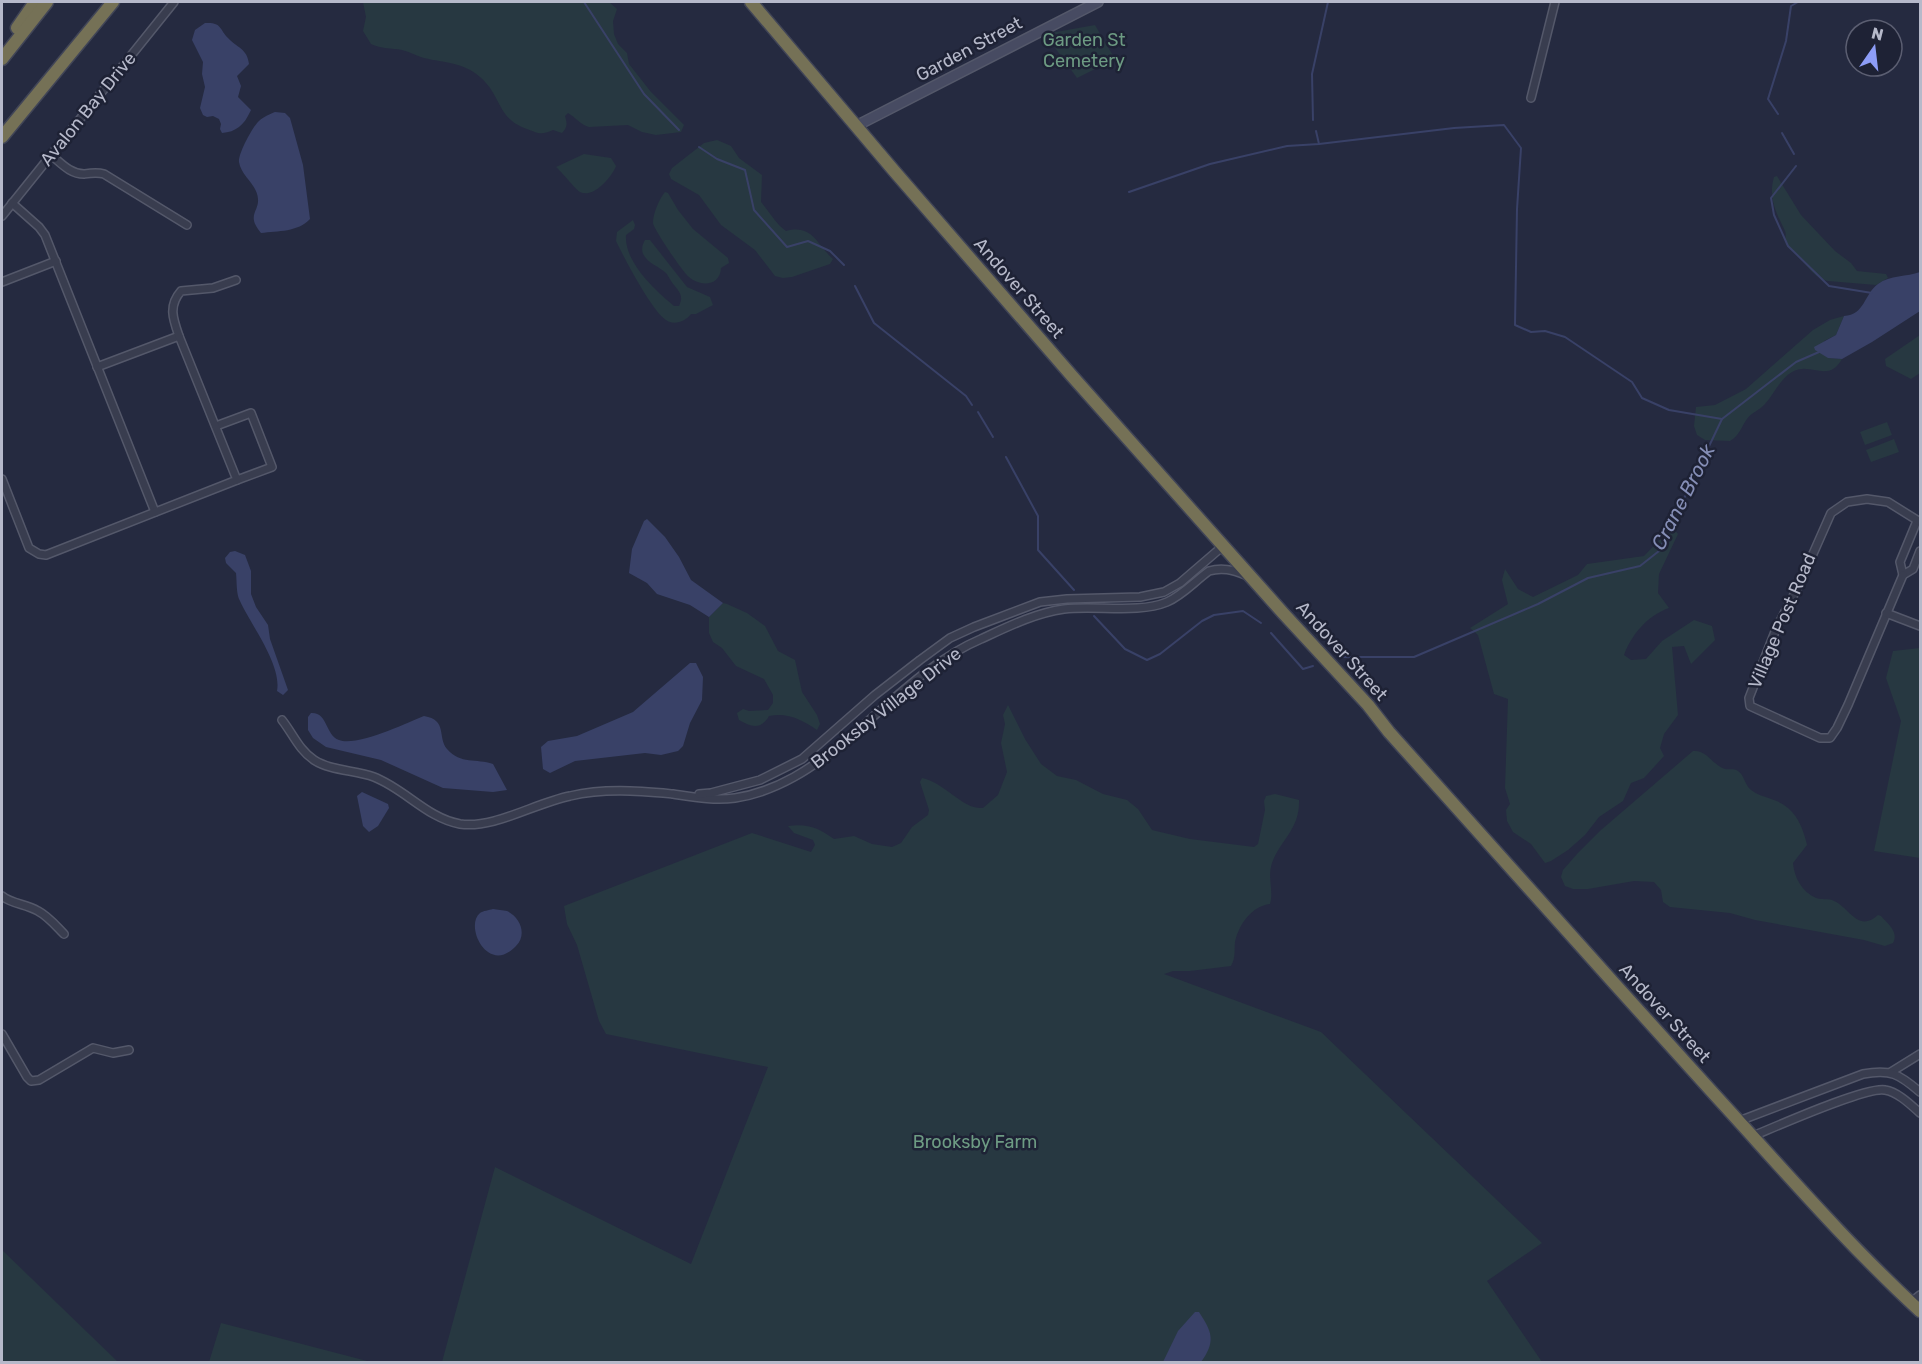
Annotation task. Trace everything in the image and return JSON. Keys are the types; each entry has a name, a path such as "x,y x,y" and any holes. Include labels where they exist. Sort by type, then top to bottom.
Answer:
{"highway":[{"path":"2,50 35,2"},
{"path":"2,59 47,2"},
{"path":"2,137 113,2"},
{"name":"Andover Street","path":"751,2 1072,376 1223,546 1739,1121 1888,1281 1917,1302"}],"main road":[{"name":"Garden Street","path":"856,126 1098,2"}],"street":[{"name":"Avalon Bay Drive","path":"2,216 174,2"},
{"path":"1532,98 1555,2"},
{"path":"51,155 76,173 104,174 187,225"},
{"path":"12,203 45,235 155,512"},
{"path":"2,282 56,261"},
{"path":"236,280 213,288 181,291 176,297 172,312 179,336 237,480"},
{"path":"97,367 179,336"},
{"path":"2,479 29,548 39,554 52,554 272,467 251,413 216,426"},
{"name":"Village Post Road","path":"1903,575 1900,562 1919,521 1894,505 1863,499 1847,502 1830,513 1801,580 1776,629 1749,698 1750,706 1754,710 1820,738 1830,738 1841,721 1903,575 1913,569 1920,551"},
{"name":"Brooksby Village Drive","path":"684,796 711,793 743,785 790,766 811,752 875,695 950,638 1041,602 1158,594 1180,583 1223,546"},
{"name":"Brooksby Village Drive","path":"282,720 302,749 320,763 375,778 395,788 435,816 460,824 488,824 537,804 593,792 634,790 710,799 735,798 794,777 825,758 954,652 1032,618 1064,609 1159,605 1174,598 1209,571 1217,569 1238,572 1253,579"},
{"path":"1886,613 1920,626"},
{"path":"2,896 19,905 38,910 64,934"},
{"path":"2,1034 31,1081 39,1080 93,1048 112,1053 129,1050"},
{"path":"1739,1121 1863,1074 1891,1072 1920,1053"},
{"path":"1891,1072 1920,1092"},
{"path":"1753,1136 1858,1095 1885,1089 1902,1098 1920,1113"}],"green space":[{"path":"363,2 609,2 617,9 613,21 614,34 618,44 627,53 629,64 651,92 684,125 681,132 656,135 642,132 628,125 589,127 568,113 565,116 566,127 562,133 553,130 543,133 531,131 510,119 493,92 480,77 467,68 371,44 363,31 366,17"},
{"name":"Garden St Cemetery","path":"1095,25 1115,59 1077,78 1045,34"},
{"path":"717,140 731,146 739,158 762,175 761,202 779,225 786,231 802,230 808,233 833,259 830,264 792,277 775,276 755,250 721,225 699,195 671,179 669,174 672,168 704,143"},
{"path":"584,154 611,158 616,166 611,176 601,186 585,193 580,192 556,167"},
{"path":"1777,176 1801,215 1835,251 1851,263 1857,271 1886,274 1888,278 1876,285 1828,281 1814,274 1786,244 1786,233 1772,198 1772,185 1774,177"},
{"path":"665,192 693,229 728,258 729,263 721,268 720,275 712,282 702,283 686,274 654,226 655,211"},
{"path":"633,220 634,229 626,235 627,245 635,265 650,284 674,306 679,306 680,292 662,270 645,257 642,247 645,240 650,240 687,287 710,297 713,305 676,323 669,322 660,315 639,284 616,241 617,232"},
{"path":"1844,316 1836,335 1824,341 1828,358 1842,359 1837,366 1825,371 1799,369 1792,372 1763,406 1749,417 1738,434 1730,441 1705,440 1697,435 1694,426 1696,407 1715,405 1746,389 1813,330 1830,320"},
{"path":"1920,335 1920,373 1911,379 1886,366 1885,359"},
{"path":"1887,422 1892,435 1865,445 1860,432"},
{"path":"1894,439 1899,452 1871,462 1866,450"},
{"path":"1672,527 1678,534 1659,574 1658,593 1669,608 1661,611 1641,627 1631,640 1624,655 1631,660 1646,659 1662,641 1694,620 1712,626 1715,640 1691,664 1684,646 1672,647 1678,715 1664,734 1660,748 1664,756 1644,778 1631,783 1623,801 1599,817 1585,835 1568,850 1545,863 1531,844 1513,832 1507,821 1506,810 1510,804 1505,788 1508,699 1494,694 1478,635 1470,628 1508,604 1502,580 1505,569 1518,589 1533,597 1578,575 1587,564 1644,556"},
{"path":"723,603 747,613 765,626 778,651 795,660 802,692 820,724 817,730 800,720 782,715 769,716 763,724 756,726 739,720 737,713 743,709 768,710 773,703 773,695 764,679 736,666 722,648 713,642 709,633 709,617"},
{"path":"1920,648 1920,858 1874,851 1901,721 1886,678 1893,651"},
{"name":"Brooksby Farm","path":"1008,705 1041,764 1057,776 1076,780 1103,794 1127,800 1138,809 1152,830 1190,839 1254,847 1258,844 1266,796 1275,794 1299,800 1293,826 1272,863 1270,904 1263,905 1252,912 1243,923 1235,942 1231,966 1173,971 1164,974 1321,1032 1542,1243 1487,1281 1542,1362 442,1362 495,1167 691,1264 768,1067 606,1034 599,1021 577,945 567,924 564,906 752,833 811,852 815,845 813,840 794,833 788,826 807,826 818,829 834,839 854,836 872,844 892,847 901,843 912,827 928,815 929,810 920,782 922,778 938,785 968,805 983,808 998,795 1007,772 1001,743 1005,724 1003,715"},
{"path":"1693,751 1706,755 1725,769 1738,771 1751,790 1779,802 1792,812 1800,825 1807,845 1793,863 1797,879 1803,888 1816,898 1840,904 1860,920 1871,920 1878,915 1881,916 1894,932 1893,943 1885,946 1730,913 1670,907 1663,902 1661,890 1654,882 1634,881 1588,889 1573,889 1565,886 1561,877 1563,870 1577,854 1601,830"},
{"path":"2,1250 118,1362 2,1362"},
{"path":"221,1323 371,1362 209,1362"}],"water":[{"path":"205,23 219,27 244,51 249,64 237,76 241,86 238,97 251,110 242,124 222,133 219,119 203,115 200,108 205,87 202,74 203,62 192,40 195,30"},
{"path":"275,112 285,113 290,118 303,165 310,219 294,229 261,233 254,222 258,203 257,194 240,167 239,158 256,124 262,118"},
{"path":"1920,272 1920,311 1842,359 1828,358 1815,350 1814,347 1836,335 1844,316 1856,312 1878,284 1888,279"},
{"path":"647,519 665,537 691,580 723,603 709,617 690,605 657,594 647,583 629,573 632,549"},
{"path":"235,551 245,555 251,571 251,594 256,607 268,625 270,639 288,690 283,695 277,691 275,669 270,657 239,598 236,573 226,563 225,558 230,552"},
{"path":"690,663 696,663 703,677 702,700 690,723 683,746 678,751 661,755 645,753 575,761 550,773 543,769 541,747 548,741 577,736 633,712"},
{"path":"311,713 321,716 334,737 347,741 382,733 424,716 431,718 439,725 444,744 452,754 463,759 493,764 507,790 493,792 443,788 381,760 326,747 313,738 308,730 308,717"},
{"path":"362,792 388,804 389,808 378,826 369,832 363,826 357,796"},
{"path":"493,909 512,914 521,927 519,942 506,954 496,955 488,952 477,937 476,919 480,913"},
{"path":"1195,1312 1199,1312 1211,1337 1206,1355 1201,1362 1163,1362 1178,1331"}],"waterway":[{"name":"Crane Brook","path":"584,2 644,94 679,130"},
{"path":"1313,120 1312,74 1328,2"},
{"path":"1778,114 1768,99 1786,41 1791,6 1798,2"},
{"path":"1129,192 1210,164 1287,146 1454,128 1504,125 1521,148 1517,209 1515,325 1531,332 1545,331 1565,337 1632,382 1642,398 1669,410 1722,419"},
{"path":"1316,131 1319,144"},
{"path":"1782,133 1794,154"},
{"name":"Crane Brook","path":"699,147 717,159 745,170 754,210 787,247 808,241 830,251 844,265"},
{"path":"1796,166 1771,198 1774,215 1788,246 1829,286 1872,293"},
{"name":"Crane Brook","path":"855,286 874,323 966,396 972,405"},
{"name":"Crane Brook","path":"1344,657 1414,657 1538,604 1588,578 1640,566 1659,551 1722,419 1796,362 1819,352"},
{"name":"Crane Brook","path":"978,412 993,437"},
{"name":"Crane Brook","path":"1006,457 1038,516 1038,550 1074,590"},
{"name":"Crane Brook","path":"1094,616 1125,649 1147,660 1160,654 1202,621 1214,615 1243,611 1261,623"},
{"name":"Crane Brook","path":"1271,633 1303,669 1313,666"}]}
